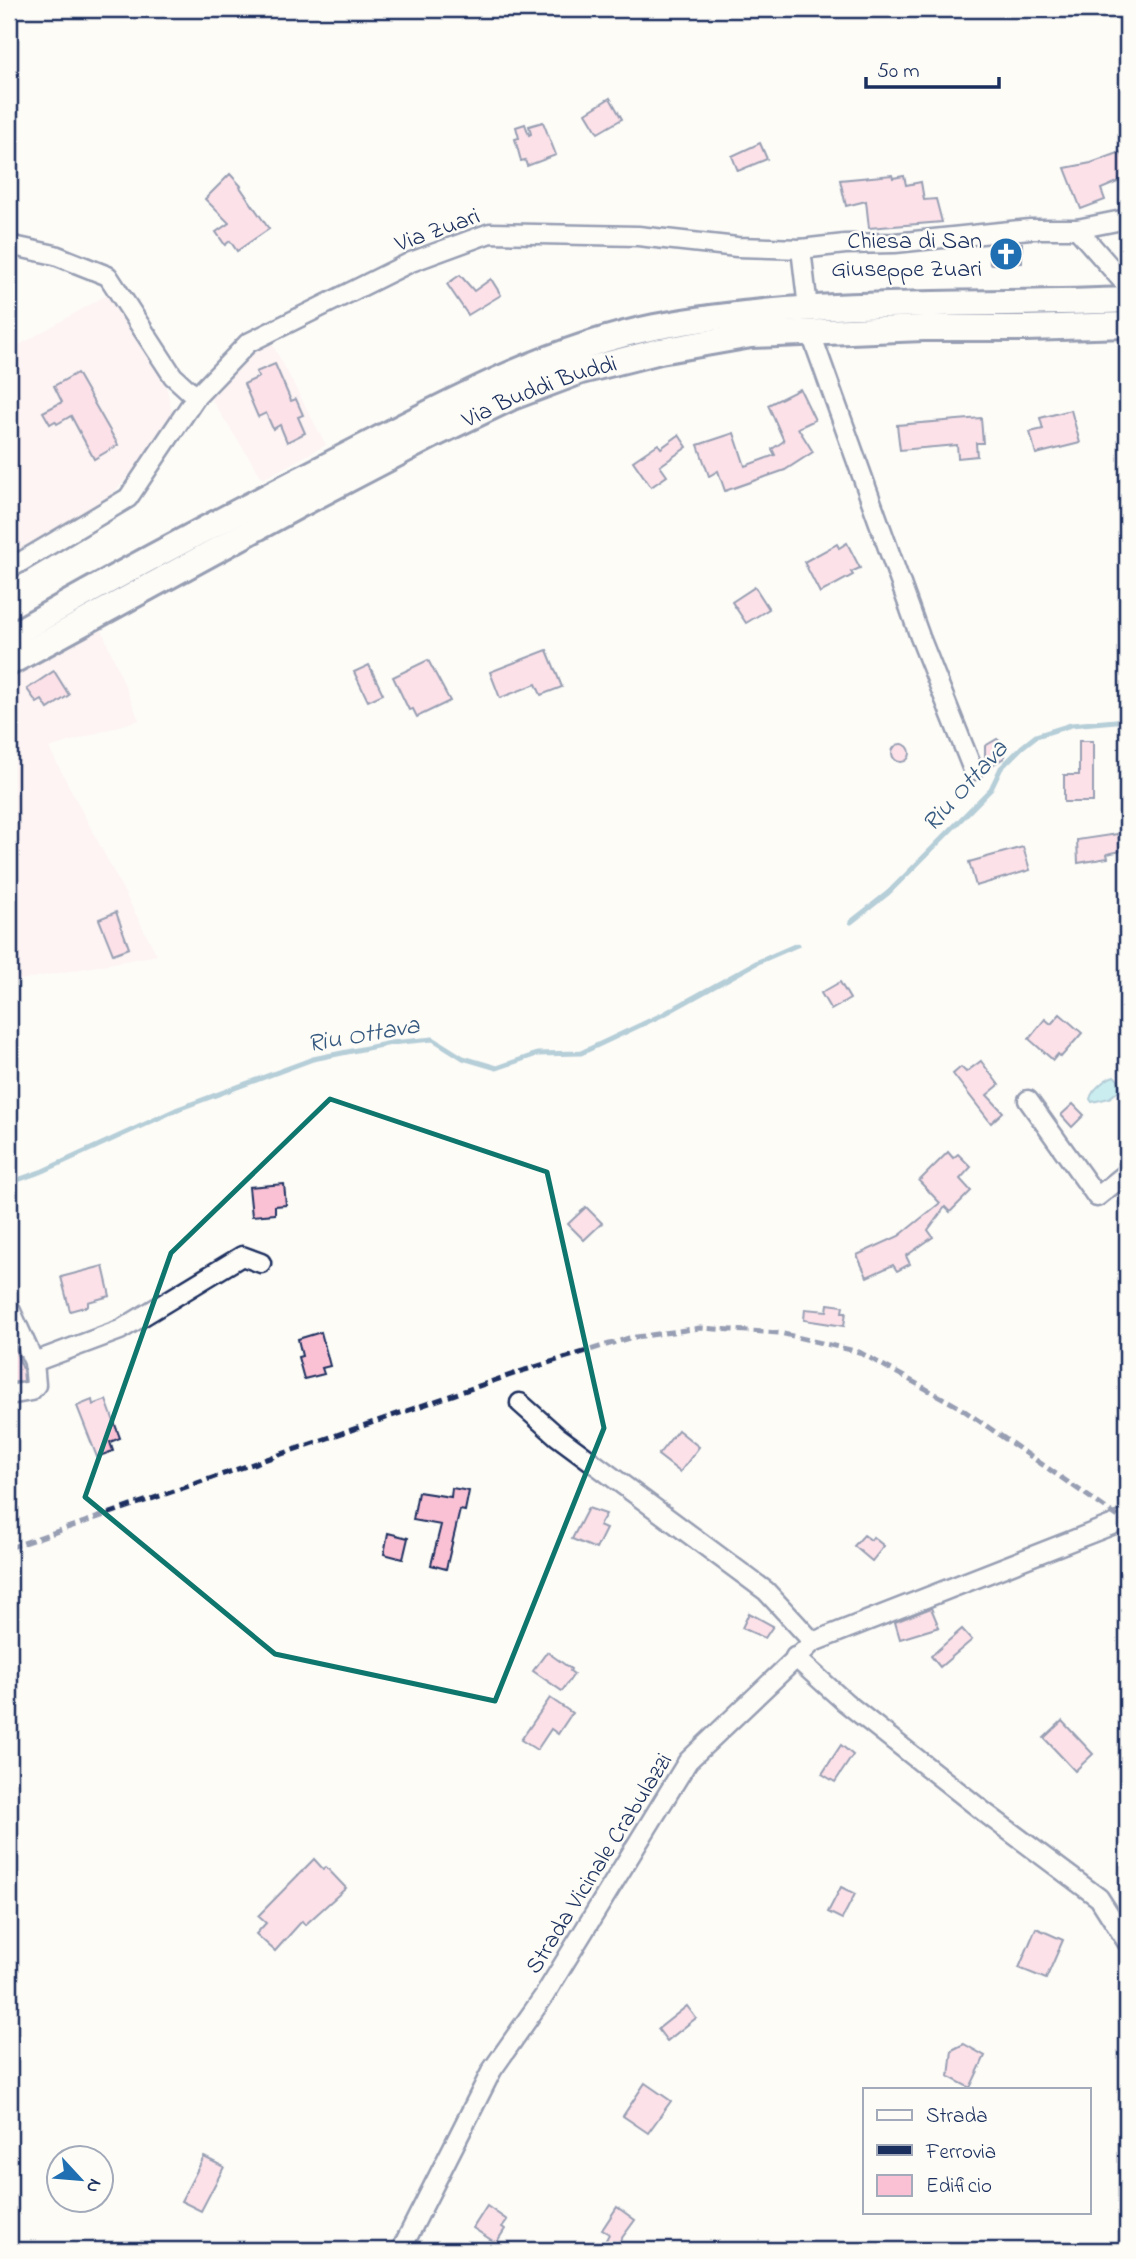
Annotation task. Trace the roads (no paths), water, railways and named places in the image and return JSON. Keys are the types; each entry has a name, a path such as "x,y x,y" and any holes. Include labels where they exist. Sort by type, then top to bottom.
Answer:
{"main road":[{"name":"Via Buddi Buddi","path":"9,663 299,505 512,397 581,372 809,320 832,306 1047,303 1127,299"},
{"name":"Via Buddi Buddi","path":"9,638 137,564 481,387 569,351 653,328 740,314 809,320 1127,325"}],"street":[{"name":"Via Zuari","path":"9,569 128,498 196,397 248,343 411,262 490,233 638,236 737,247 802,249 845,244 895,243 1030,229 1077,229 1127,219"},
{"path":"1077,229 1127,286"},
{"path":"9,245 55,255 108,276 173,376 196,397"},
{"path":"802,249 809,320 920,637 973,770"},
{"path":"1028,1100 1097,1196 1127,1173"},
{"path":"34,1362 120,1330 242,1256 261,1263"},
{"path":"9,1307 34,1362 36,1385 31,1391 9,1395"},
{"path":"520,1403 557,1436 766,1591 813,1642"},
{"name":"Strada Vicinale Crabulazzi","path":"401,2250 492,2070 544,1996 688,1761 813,1642 1127,1519"},
{"path":"795,1657 845,1702 988,1815 1099,1898 1127,1942"}],"water":[{"path":"1114,1076 1121,1089 1109,1098 1092,1102 1090,1099 1096,1089"}],"waterway":[{"name":"Riu Ottava","path":"851,922 888,893 911,870 991,789 1001,768 1036,736 1071,725 1127,720"},
{"name":"Riu Ottava","path":"9,1183 43,1171 178,1109 313,1059 391,1043 433,1039 463,1058 497,1068 537,1054 581,1053 664,1014 758,962 797,945"}],"railway":[{"path":"9,1548 525,1370 629,1338 700,1328 780,1333 859,1352 959,1407 1127,1523"}],"place":[{"name":"Chiesa di San Giuseppe Zuari","path":"1006,254"}]}
